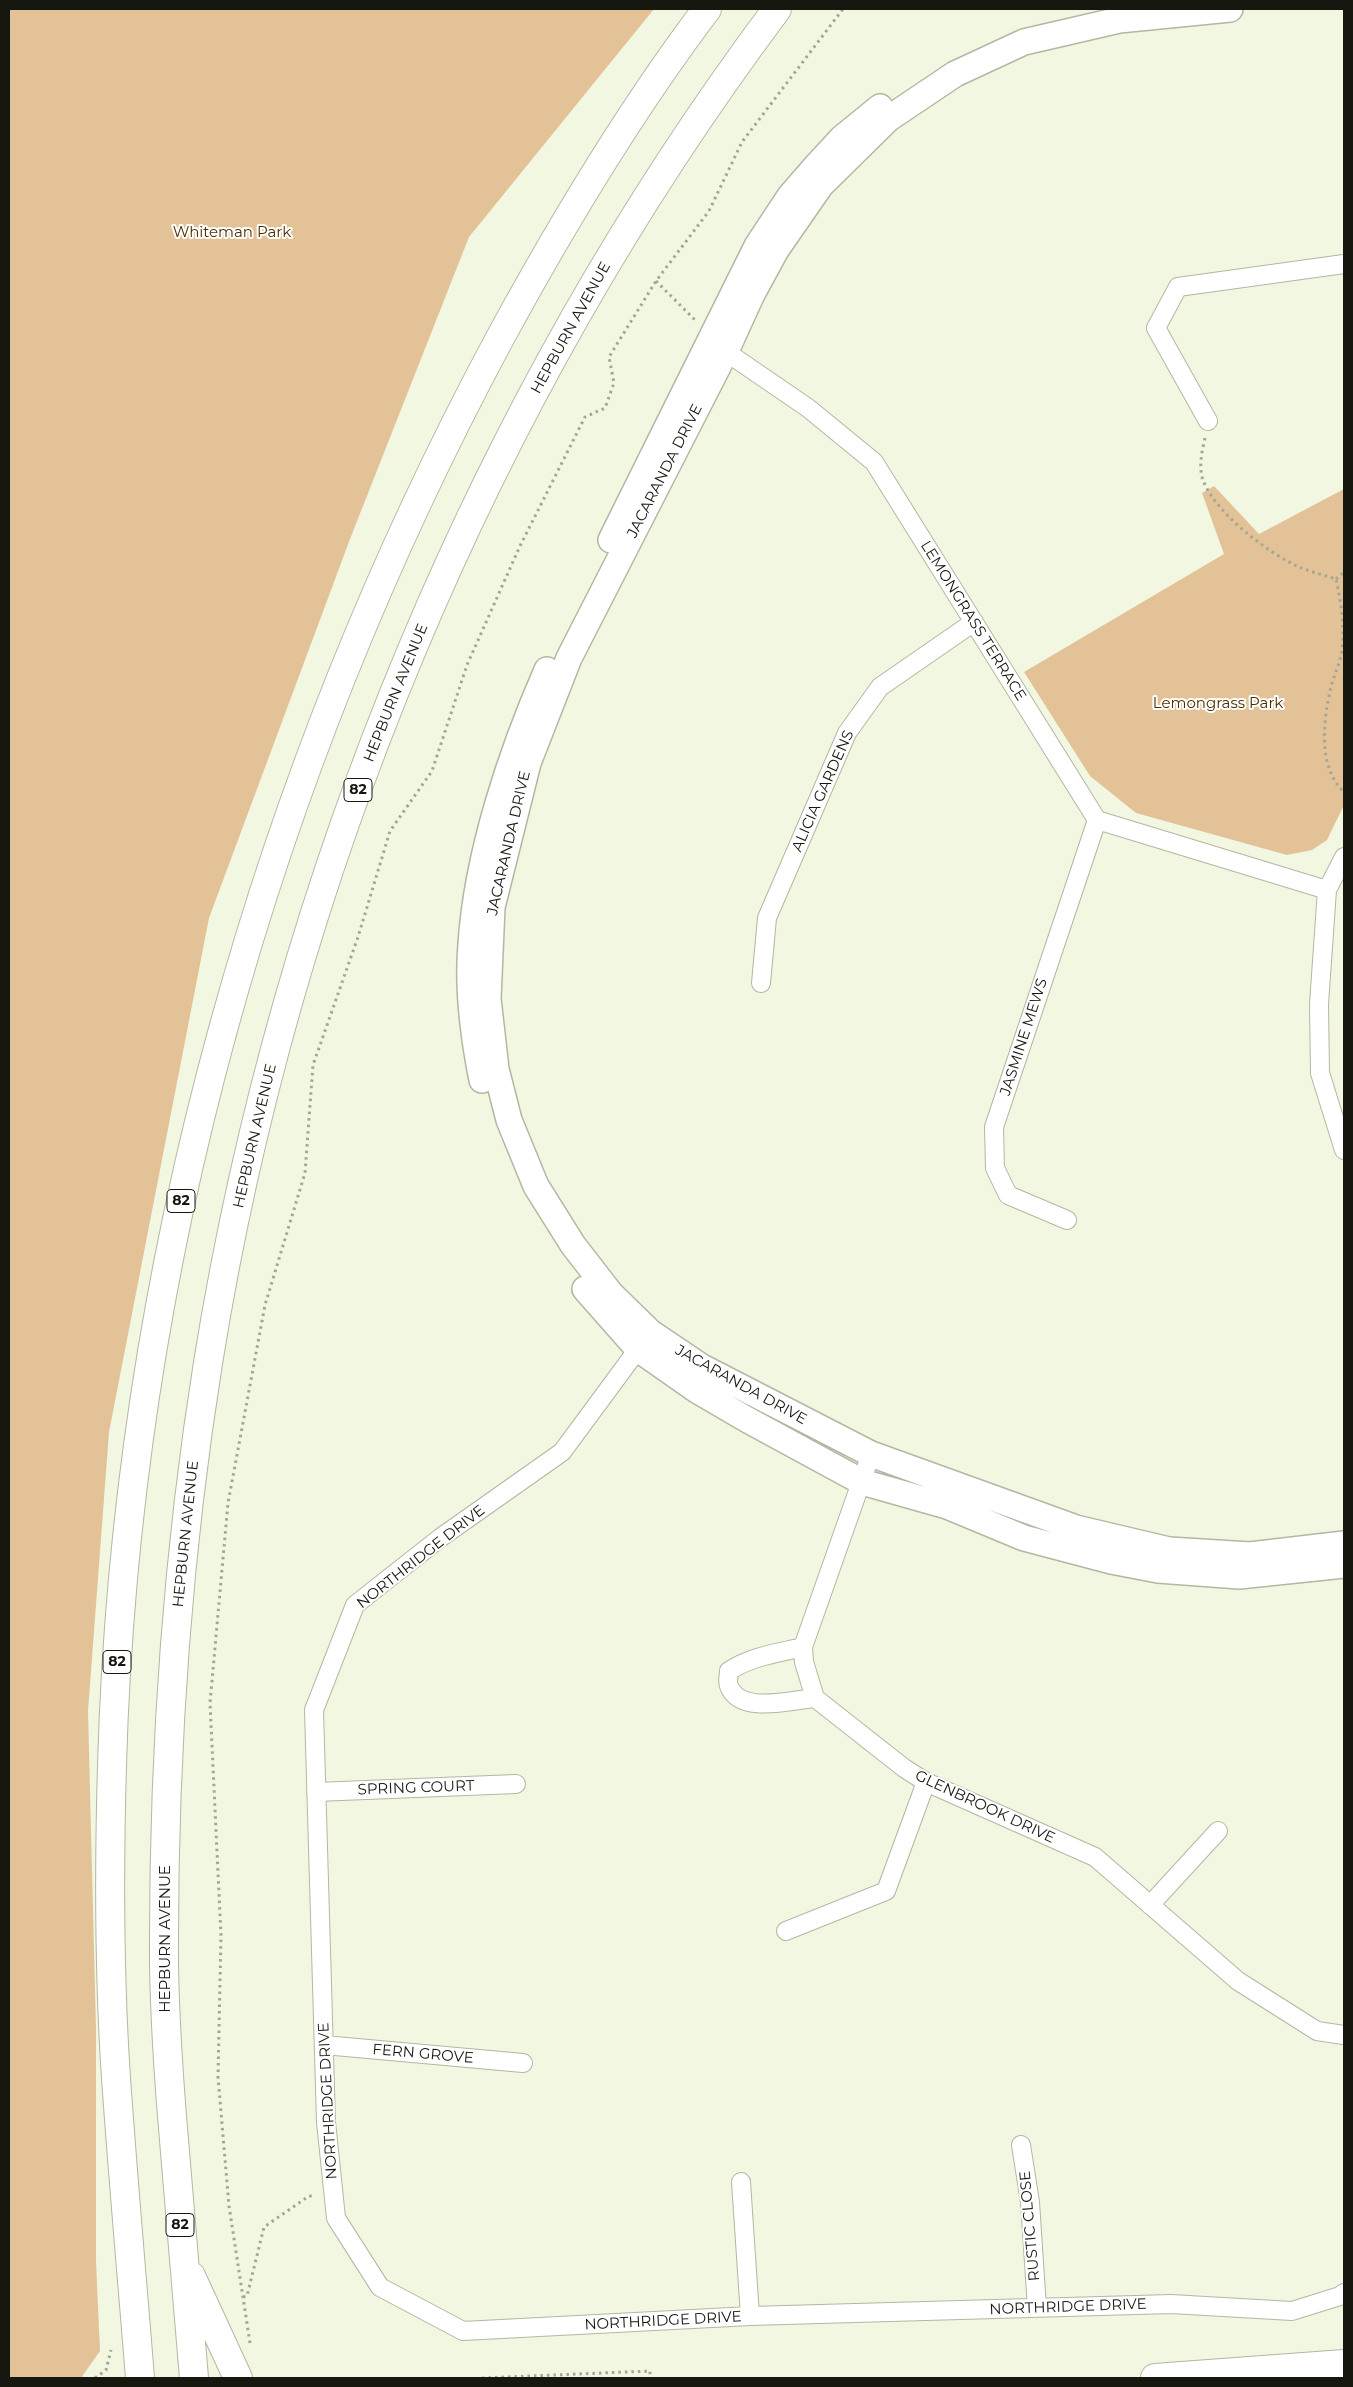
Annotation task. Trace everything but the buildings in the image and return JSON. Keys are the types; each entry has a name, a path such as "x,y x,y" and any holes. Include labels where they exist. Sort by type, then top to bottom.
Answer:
{"main road":[{"name":"82","path":"140,2378 116,2077 110,1865 112,1759 118,1644 138,1451 163,1296 192,1152 216,1053 274,859 311,755 384,576 471,393 519,304 623,130 707,9"},
{"name":"HEPBURN AVENUE","path":"194,2378 169,2071 164,1968 168,1761 174,1657 192,1468 208,1360 247,1164 271,1068 325,886 360,783 435,598 476,508 563,340 618,245 670,160 726,78 777,9"},
{"path":"183,2258 238,2378"},
{"path":"118,2378 137,2340"},
{"path":"1155,2378 1261,2374 1344,2364"}],"street":[{"name":"JACARANDA DRIVE","path":"1230,9 1114,12 1024,42 955,74 888,119 820,186 776,250 752,294 717,346 570,658 528,763 492,907 488,999 496,1069 509,1120 536,1186 573,1245 644,1340 698,1391 746,1420 862,1482 947,1506 1024,1538 1111,1561 1158,1570 1239,1576 1344,1565"},
{"path":"1208,420 1156,328 1178,286 1344,264"},
{"name":"LEMONGRASS TERRACE","path":"717,346 808,408 874,462 1097,820"},
{"name":"ALICIA GARDENS","path":"761,984 767,918 847,733 880,687 974,622"},
{"path":"1097,820 1327,890"},
{"name":"JASMINE MEWS","path":"1067,1220 1008,1195 995,1168 994,1127 1097,820"},
{"path":"1344,857 1327,890 1319,1004 1320,1073 1344,1150"},
{"name":"JACARANDA DRIVE","path":"644,1340 702,1367 871,1454 1076,1528 1170,1550 1250,1554 1344,1544"},
{"name":"NORTHRIDGE DRIVE","path":"644,1340 562,1452 440,1538 355,1605 314,1710 326,2122 333,2195 336,2218 380,2288 463,2332 750,2316 1171,2304 1292,2310 1340,2296 1344,2293"},
{"path":"803,1646 752,1659 738,1665 729,1671 728,1685 738,1699 752,1704 815,1698 804,1662 803,1646 871,1454"},
{"name":"GLENBROOK DRIVE","path":"815,1698 897,1763 926,1782 1095,1857 1238,1981 1317,2031 1344,2035"},
{"path":"786,1931 886,1891 926,1782"},
{"name":"SPRING COURT","path":"316,1792 516,1784"},
{"path":"1150,1905 1218,1831"},
{"name":"FERN GROVE","path":"324,2044 523,2063"},
{"name":"RUSTIC CLOSE","path":"1021,2145 1030,2202 1037,2308"},
{"path":"742,2182 750,2316"}],"path":[{"path":"250,2345 229,2206 218,2077 221,1936 210,1703 228,1503 264,1305 305,1172 313,1065 358,938 390,831 432,771 468,665 520,546 585,417 605,408 614,383 609,357 656,281 709,211 742,142 843,9"},
{"path":"656,281 707,329 717,346"},
{"path":"1208,420 1201,459 1202,477 1219,507 1262,544 1298,567 1336,578"},
{"path":"1336,578 1344,572"},
{"path":"1336,578 1342,610 1342,652 1330,690 1323,728 1331,777 1344,792"},
{"path":"243,2297 247,2296 264,2226 309,2196 333,2195"},
{"path":"482,2378 650,2371 650,2378"}],"green space":[{"name":"Whiteman Park","path":"9,9 654,9 469,237 350,539 209,918 109,1432 88,1711 96,2029 96,2261 100,2351 81,2378 9,2378"},
{"name":"Lemongrass Park","path":"1214,486 1259,534 1344,489 1344,805 1327,840 1312,850 1287,855 1136,813 1090,776 1024,672 1224,554 1202,493"}]}
